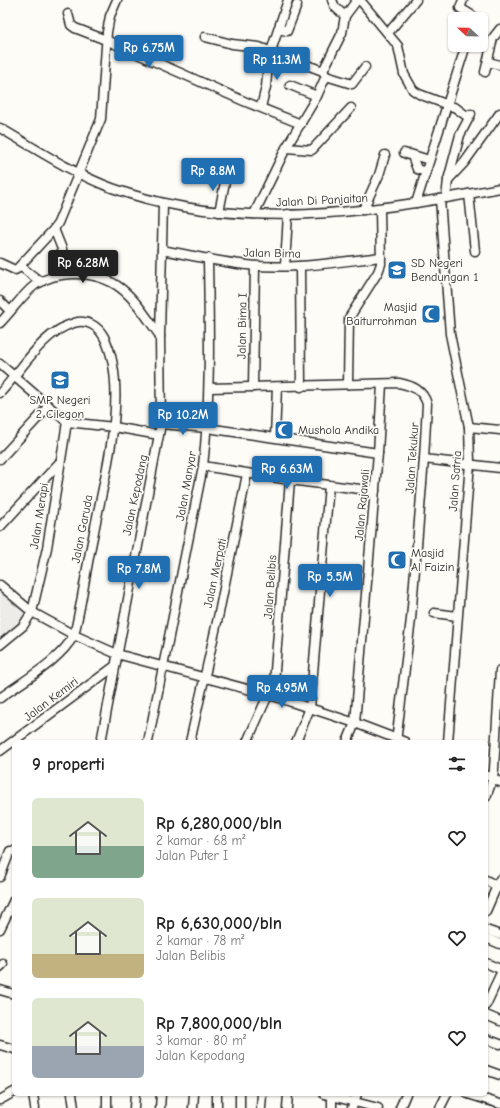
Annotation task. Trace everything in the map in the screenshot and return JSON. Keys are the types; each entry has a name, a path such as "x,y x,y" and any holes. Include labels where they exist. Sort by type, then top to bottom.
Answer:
{"street":[{"path":"261,108 267,83 270,51 288,0"},
{"path":"332,0 336,7 345,16"},
{"path":"254,214 286,148 317,96 324,73 342,33 345,16 357,0"},
{"path":"360,0 388,33 399,50 404,74 409,85 419,94 446,104"},
{"path":"388,33 416,0"},
{"path":"463,0 460,8 466,12"},
{"path":"0,263 15,270 54,229 101,119 106,40 114,1"},
{"path":"278,29 287,31 297,5"},
{"path":"68,14 71,25 75,28 301,124"},
{"path":"485,72 493,38 500,29"},
{"path":"205,37 236,45 256,46 352,84 365,67"},
{"path":"416,203 464,52"},
{"path":"488,62 500,65"},
{"path":"290,85 317,96"},
{"name":"Jalan Satria","path":"446,104 470,115 454,154 443,199 450,334 469,427 470,464 448,740"},
{"path":"286,148 312,150 351,108"},
{"path":"448,180 464,163 500,113"},
{"name":"Jalan Di Panjaitan","path":"0,128 78,173 110,187 163,203 219,212 288,214 380,209 500,188"},
{"path":"426,172 416,167 407,153 430,160"},
{"path":"363,210 379,175 386,155"},
{"path":"219,212 226,177"},
{"path":"469,194 475,252"},
{"name":"Jalan Kepodang","path":"100,740 118,654 135,552 161,424 160,336 163,203"},
{"path":"348,384 349,318 378,272 382,257 380,209"},
{"path":"285,266 288,214"},
{"path":"54,229 62,249 66,274"},
{"name":"Jalan Bima","path":"162,250 255,266 300,266 382,257"},
{"name":"Jalan Manyar","path":"148,740 203,466 208,428 208,258"},
{"path":"20,266 41,282"},
{"name":"Jalan Bima I","path":"253,387 255,266"},
{"path":"300,266 301,386"},
{"path":"0,323 26,293 41,282 66,274 96,276 122,287 134,299 160,336"},
{"path":"0,301 10,311"},
{"name":"Jalan Garuda","path":"0,392 46,340 60,330 80,322 94,325 101,331 107,343 114,366 114,427 74,635"},
{"path":"0,364 67,422 114,427 159,436"},
{"name":"Jalan Rajawali","path":"348,740 355,723 375,491 382,384"},
{"name":"Jalan Tekukur","path":"209,388 406,384 422,392 425,397 427,404 424,459 400,740"},
{"path":"275,437 277,387"},
{"path":"0,459 49,406"},
{"name":"Jalan Merapi","path":"32,612 47,548 59,463 67,422"},
{"path":"161,424 208,428 378,453"},
{"path":"469,427 500,430"},
{"path":"424,459 500,468"},
{"path":"0,527 59,463"},
{"path":"203,466 329,486 375,491"},
{"name":"Jalan Merpati","path":"190,740 248,474"},
{"name":"Jalan Belibis","path":"248,740 271,695 290,480"},
{"path":"297,740 310,708 329,486"},
{"path":"0,585 32,612 74,635 118,654 162,668 271,695 355,723 398,740"},
{"path":"0,645 23,626 32,612"},
{"path":"434,613 457,616"},
{"path":"0,698 39,670 65,648 74,635"},
{"name":"Jalan Kemiri","path":"15,740 115,666"},
{"path":"488,792 493,779 500,670"},
{"name":"Jalan Kemiri","path":"0,751 12,742"},
{"path":"0,877 10,851 12,851"},
{"path":"488,907 498,888 500,878"},
{"path":"488,881 498,888"},
{"path":"0,929 12,904"},
{"path":"488,931 500,935"},
{"path":"488,939 500,944"},
{"path":"488,964 500,969"},
{"path":"488,1001 500,975"},
{"path":"0,990 12,993"},
{"path":"491,994 500,997"},
{"path":"488,1016 500,1021"},
{"path":"488,1040 500,1044"},
{"path":"0,1045 12,1048"},
{"path":"488,1071 500,1075"},
{"path":"0,1100 12,1093"},
{"path":"33,1096 35,1108"},
{"path":"72,1096 74,1108"},
{"path":"107,1096 107,1108"},
{"path":"134,1108 135,1096"},
{"path":"160,1108 161,1096"},
{"path":"193,1108 194,1096"},
{"path":"217,1096 217,1108"},
{"path":"240,1096 240,1108"},
{"path":"261,1108 262,1096"},
{"path":"287,1108 288,1096"},
{"path":"332,1108 332,1096 353,1105 374,1108"},
{"path":"400,1108 405,1096"},
{"path":"440,1108 446,1096"},
{"path":"474,1096 500,1104"}],"shaded area":[{"path":"0,591 27,614 17,628 0,640"}],"place":[{"name":"SD Negeri Bendungan 1","path":"397,270"},
{"name":"Masjid Baiturrohman","path":"431,314"},
{"name":"SMP Negeri 2 Cilegon","path":"60,380"},
{"name":"Mushola Andika","path":"284,430"},
{"name":"Masjid Al Faizin","path":"397,560"}]}
